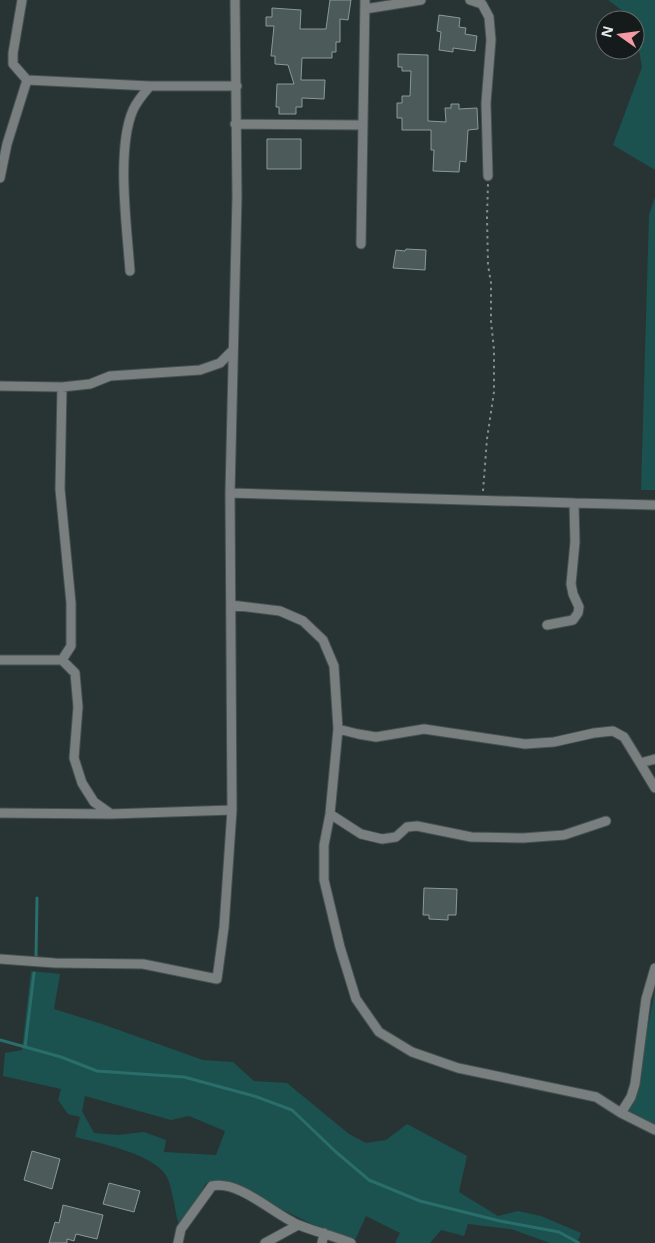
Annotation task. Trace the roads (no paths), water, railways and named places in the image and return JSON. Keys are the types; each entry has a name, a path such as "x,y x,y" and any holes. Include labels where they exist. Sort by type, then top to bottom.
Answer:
{"street":[{"path":"22,0 13,53 13,64 27,80 150,86 237,86"},
{"path":"0,959 56,963 143,964 217,979 224,927 232,810 230,493 237,197 235,0"},
{"path":"361,244 365,5 421,0"},
{"path":"470,0 482,4 489,17 491,40 486,102 488,176"},
{"path":"0,178 7,144 27,80"},
{"path":"130,270 124,179 126,138 132,111 150,86"},
{"path":"236,124 363,125"},
{"path":"0,385 62,387 90,384 110,376 200,370 220,363 233,350"},
{"path":"62,387 60,489 71,603 71,646 62,660"},
{"path":"230,493 574,502 655,506"},
{"path":"547,625 573,620 578,613 579,607 571,584 575,542 574,502"},
{"path":"231,605 280,610 303,621 323,640 334,666 338,729 330,814 324,845 324,880 340,947 356,999 379,1032 412,1052 458,1068 596,1097 621,1113 655,1130"},
{"path":"0,660 62,660 75,673 78,707 74,758 82,783 94,802 111,814"},
{"path":"338,729 376,736 424,729 525,744 554,742 594,733 613,731 624,737 655,788"},
{"path":"640,763 655,759"},
{"path":"0,814 111,814 232,810"},
{"path":"330,814 361,834 382,839 396,837 407,827 417,826 471,837 523,838 564,835 606,821"},
{"path":"621,1113 630,1098 635,1084 646,999 655,968"},
{"path":"178,1243 181,1229 212,1186 219,1185 237,1189 298,1225 351,1243"},
{"path":"264,1243 298,1225"},
{"path":"322,1243 324,1233"}],"waterway":[{"path":"36,957 37,898"},
{"path":"25,1047 34,973"},
{"path":"0,1040 61,1057 97,1071 184,1077 254,1096 292,1110 369,1180 420,1201 500,1221 559,1232 579,1243"}]}
